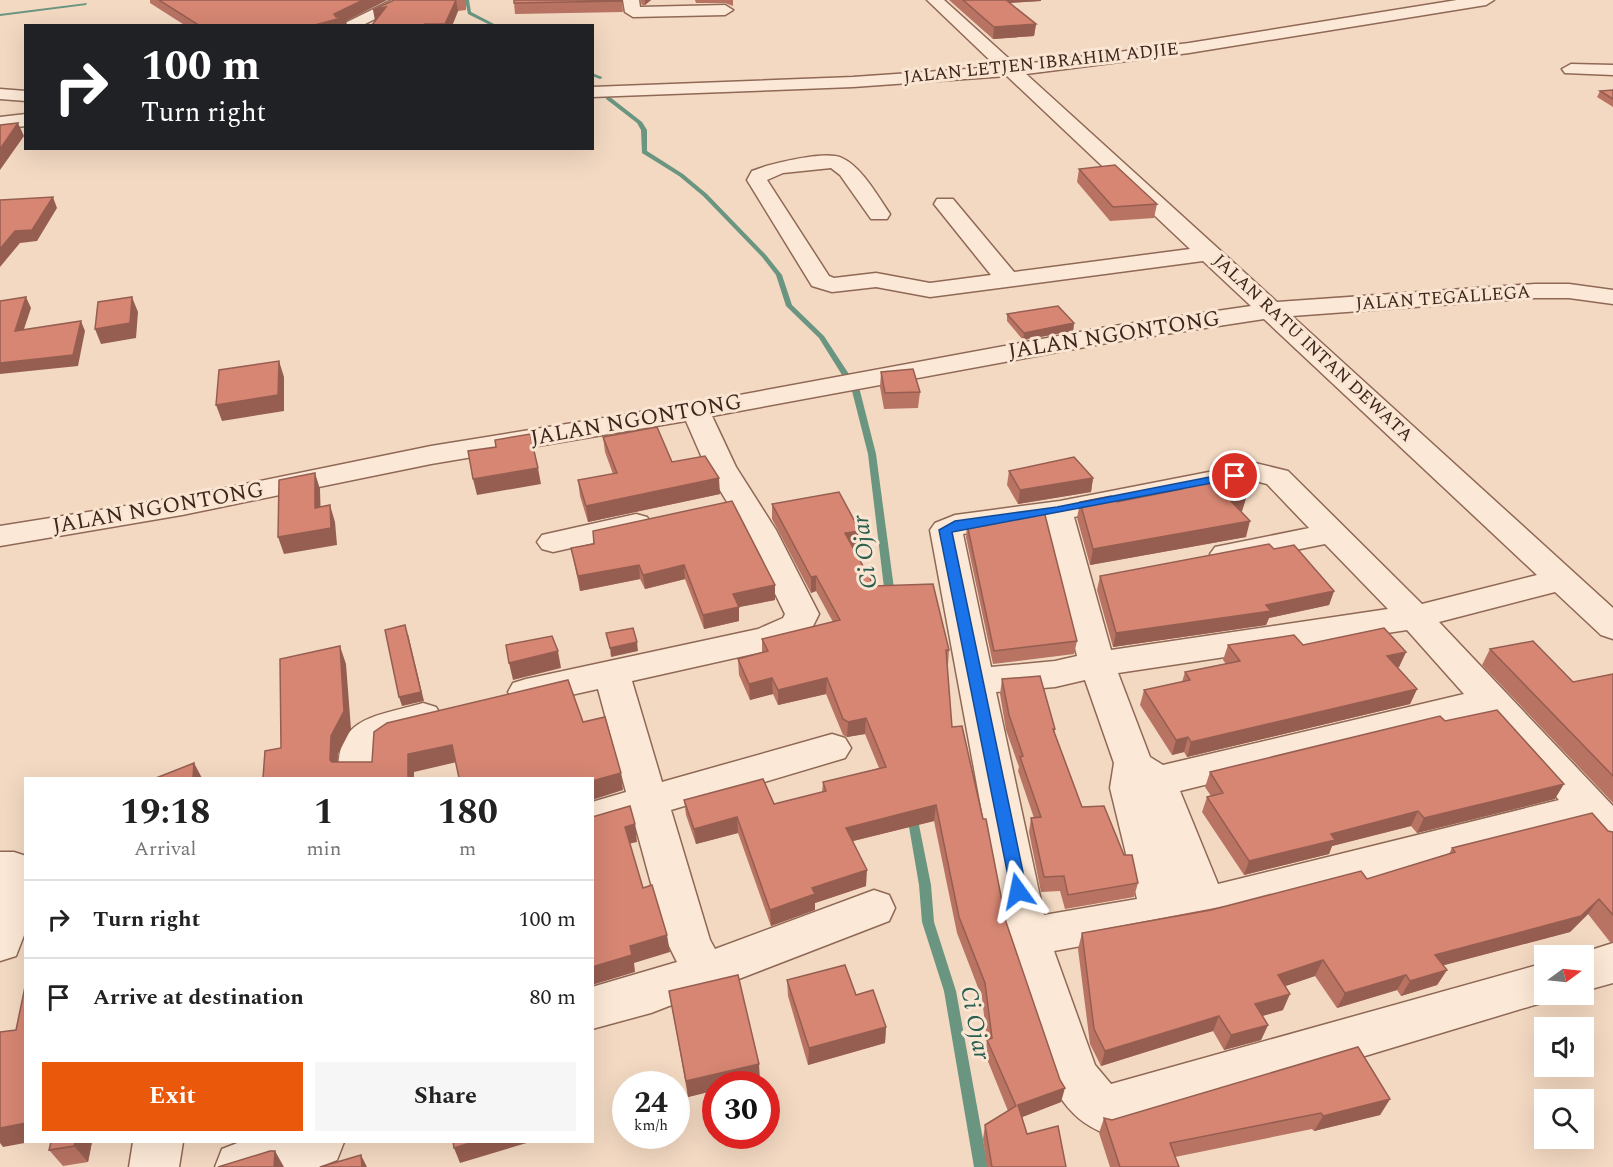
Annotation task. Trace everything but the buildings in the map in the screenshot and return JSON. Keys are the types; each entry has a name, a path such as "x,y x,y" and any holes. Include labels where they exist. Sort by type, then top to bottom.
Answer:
{"street":[{"path":"351,24 405,0"},
{"path":"631,0 633,12 693,5 725,10"},
{"name":"JALAN RATU INTAN DEWATA","path":"935,0 1613,627"},
{"name":"JALAN LETJEN IBRAHIM ADJIE","path":"1289,29 1435,0"},
{"name":"JALAN LETJEN IBRAHIM ADJIE","path":"594,92 886,79 1289,29 1486,0"},
{"name":"JALAN LETJEN IBRAHIM ADJIE","path":"594,84 1005,66"},
{"path":"1571,69 1613,70"},
{"path":"0,94 24,96"},
{"path":"0,104 24,105"},
{"path":"0,123 24,120"},
{"path":"879,214 847,171 835,162 779,167 759,175 757,180 820,281 832,285 876,280 930,290 1210,252"},
{"path":"945,204 1008,280"},
{"name":"JALAN TEGALLEGA","path":"1272,310 1535,291 1569,291 1613,297"},
{"name":"JALAN NGONTONG","path":"0,536 182,506 431,456 696,411 1107,335 1272,310"},
{"path":"492,700 766,639 796,626 802,614 798,604 744,501 721,467 696,411"},
{"path":"1534,986 1106,1110 1087,1096 1075,1078 1028,937 974,681 946,530 955,525 1057,510 1255,472 1276,477 1414,617 1601,820"},
{"path":"710,508 744,501"},
{"path":"1057,510 1091,578 1097,664 1205,905"},
{"path":"553,542 665,518"},
{"path":"1198,559 1332,533"},
{"path":"974,681 1055,674 1097,664 1414,617 1563,579"},
{"path":"611,672 689,942 704,973"},
{"path":"1162,914 1130,788 1145,773 1491,701"},
{"path":"358,777 357,751 370,733 449,710"},
{"path":"594,817 831,748"},
{"path":"1028,937 1162,914 1601,820"},
{"path":"0,869 14,869 20,881 0,942"},
{"path":"594,1007 651,992 874,908"},
{"path":"1594,968 1613,963"},
{"path":"154,1167 158,1143"},
{"path":"240,1167 316,1143"}],"waterway":[{"name":"Ci Ojar","path":"467,0 469,13 492,24"},
{"path":"0,15 86,4"},
{"name":"Ci Ojar","path":"594,75 600,78"},
{"name":"Ci Ojar","path":"608,98 639,122 644,130 644,152 681,175 705,195 764,256 779,275 789,306 822,337 856,391 872,454 890,596"},
{"name":"Ci Ojar","path":"912,815 925,885 928,922 950,991 981,1167"}],"route":[{"path":"1018,891 974,681 946,530 955,525 1057,510 1235,476"}]}
